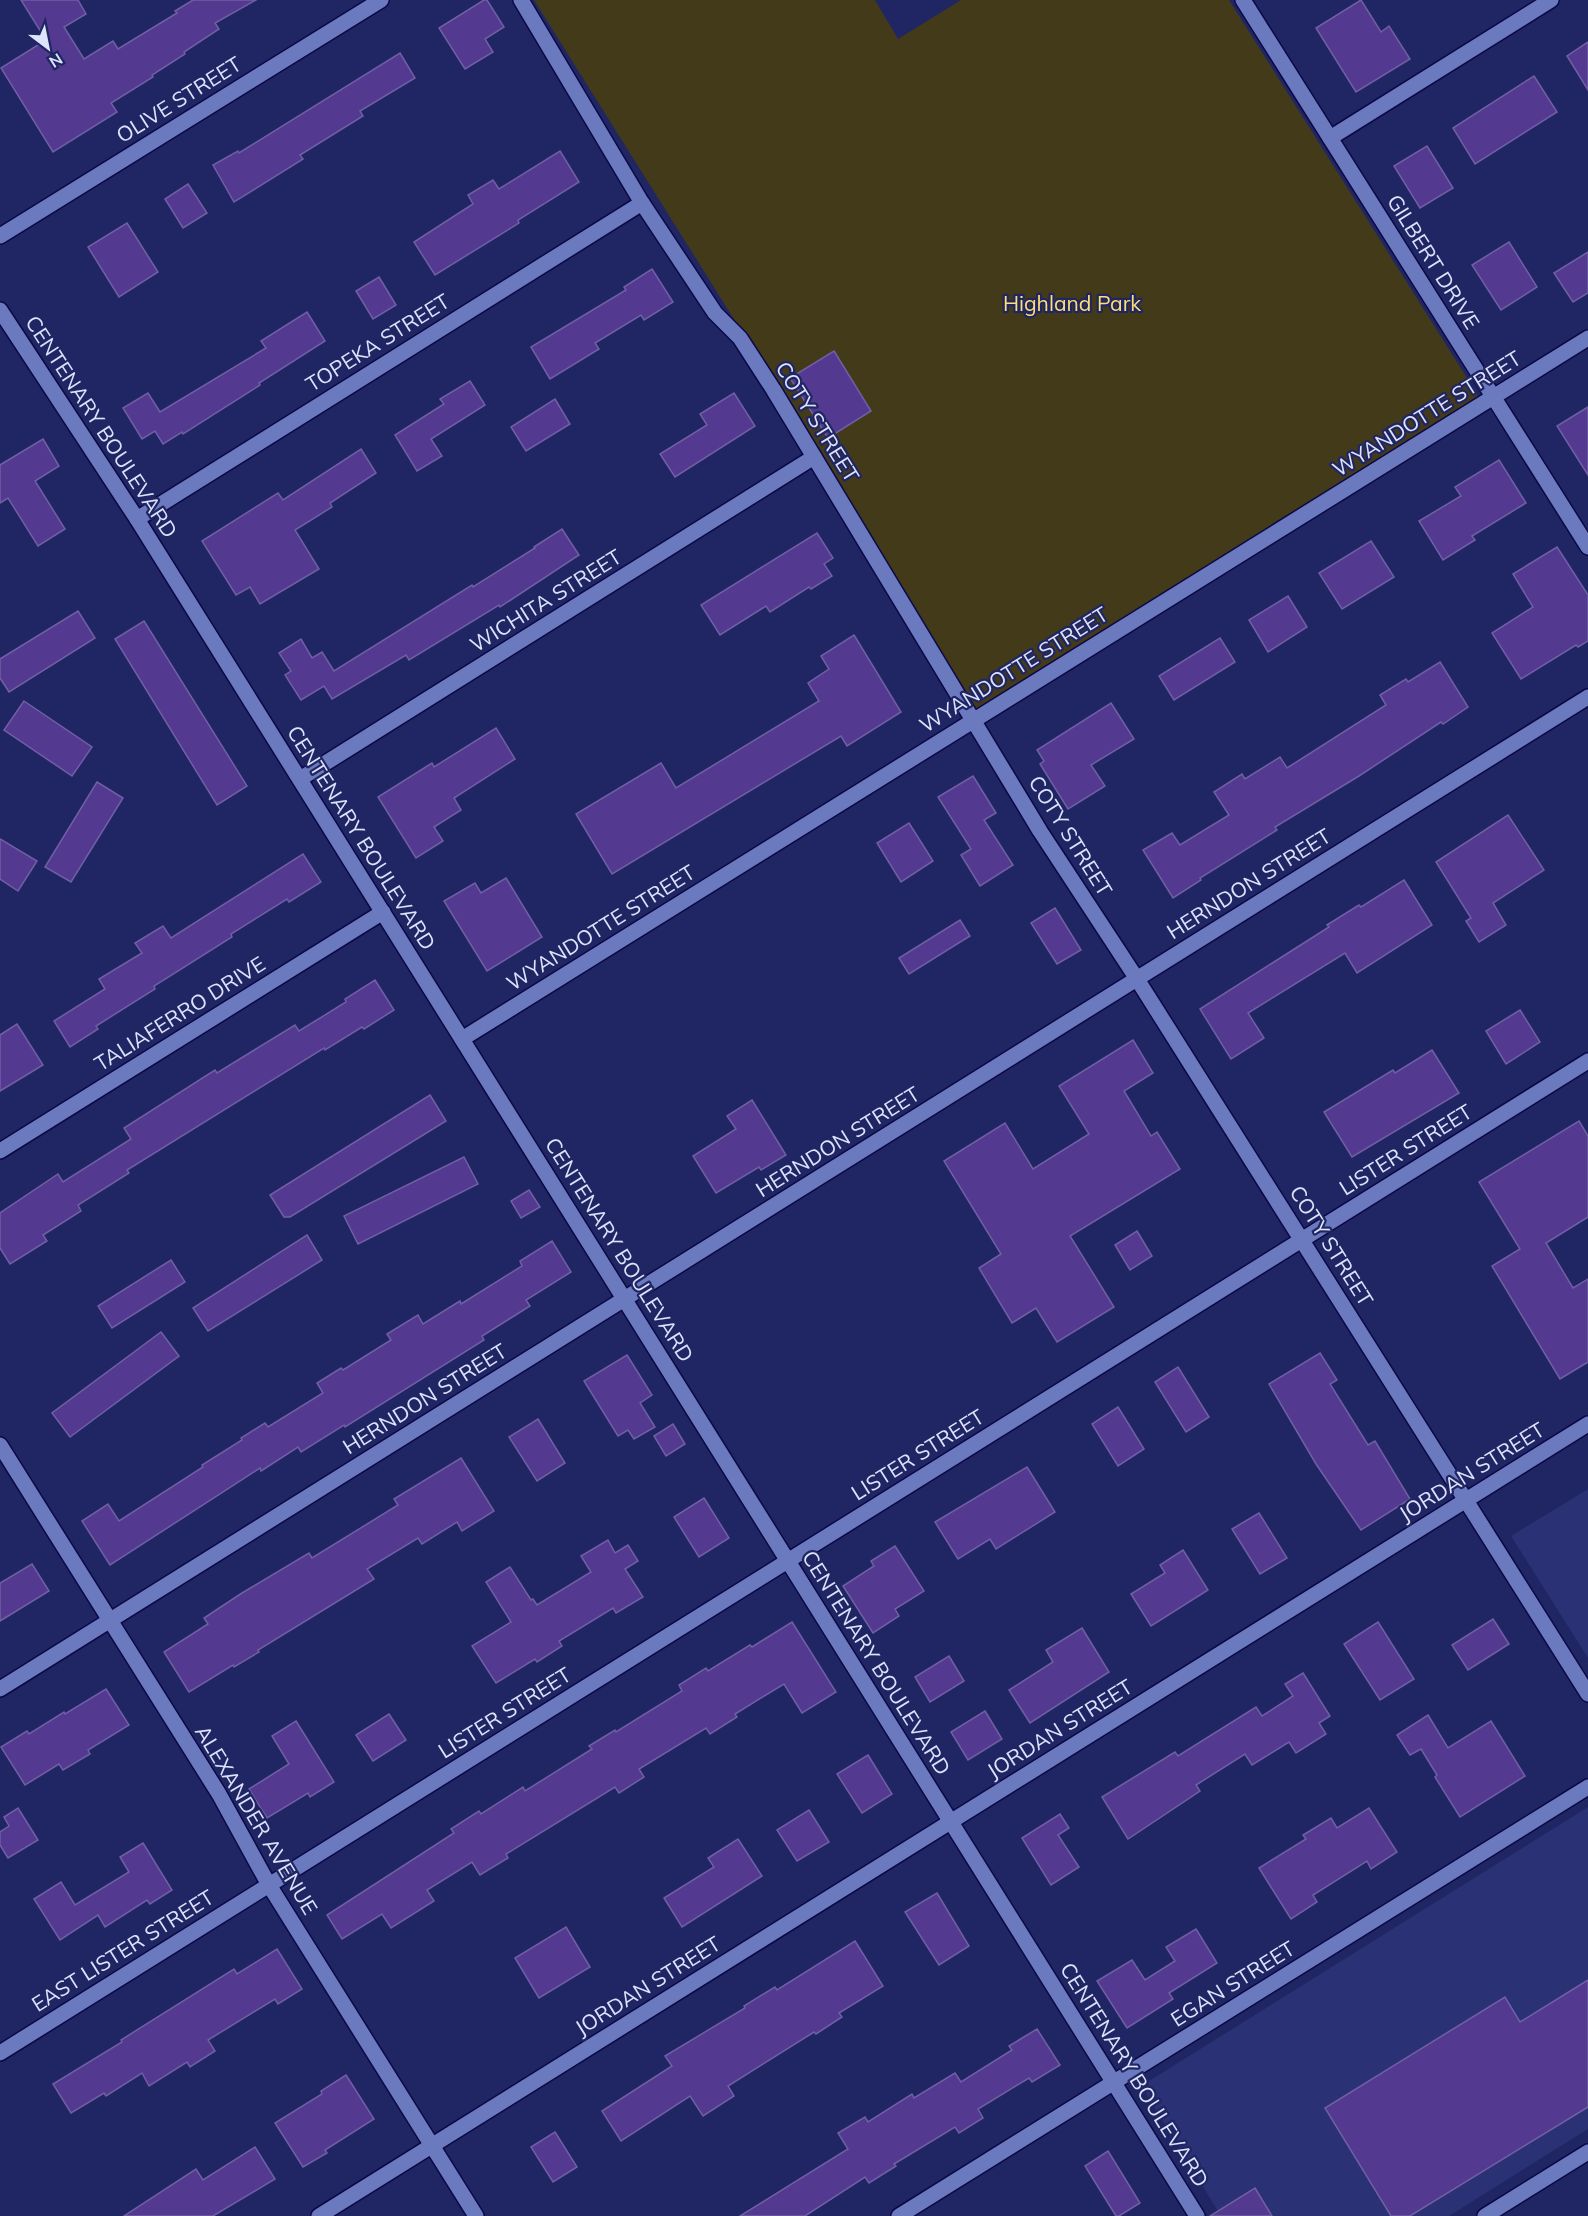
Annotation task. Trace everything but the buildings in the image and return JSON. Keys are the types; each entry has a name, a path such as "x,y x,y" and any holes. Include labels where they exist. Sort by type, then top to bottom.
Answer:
{"street":[{"name":"OLIVE STREET","path":"0,236 381,0"},
{"name":"COTY STREET","path":"521,0 642,203 715,313 740,338 1040,831 1137,979 1588,1694"},
{"name":"GILBERT DRIVE","path":"1243,0 1588,547"},
{"path":"1330,138 1551,0"},
{"name":"TOPEKA STREET","path":"137,519 642,203"},
{"name":"CENTENARY BOULEVARD","path":"0,310 137,519 1197,2216"},
{"name":"WYANDOTTE STREET","path":"462,1039 1588,338"},
{"name":"WICHITA STREET","path":"300,779 814,457"},
{"name":"HERNDON STREET","path":"0,1689 1588,697"},
{"name":"TALIAFERRO DRIVE","path":"0,1151 383,912"},
{"name":"LISTER STREET","path":"269,1885 1588,1060"},
{"name":"JORDAN STREET","path":"319,2216 1588,1424"},
{"name":"ALEXANDER AVENUE","path":"0,1445 219,1794 269,1885 476,2216"},
{"name":"EGAN STREET","path":"899,2216 1588,1787"},
{"name":"EAST LISTER STREET","path":"0,2053 269,1885"},
{"path":"1485,2216 1588,2152"}],"shaded area":[{"path":"1588,1489 1588,1658 1511,1536"},
{"path":"1588,1807 1588,2129 1449,2216 1221,2216 1148,2097 1146,2092 1149,2081"}],"green space":[{"name":"Highland Park","path":"534,0 875,0 898,39 961,0 1229,0 1479,397 975,713 814,447"}]}
